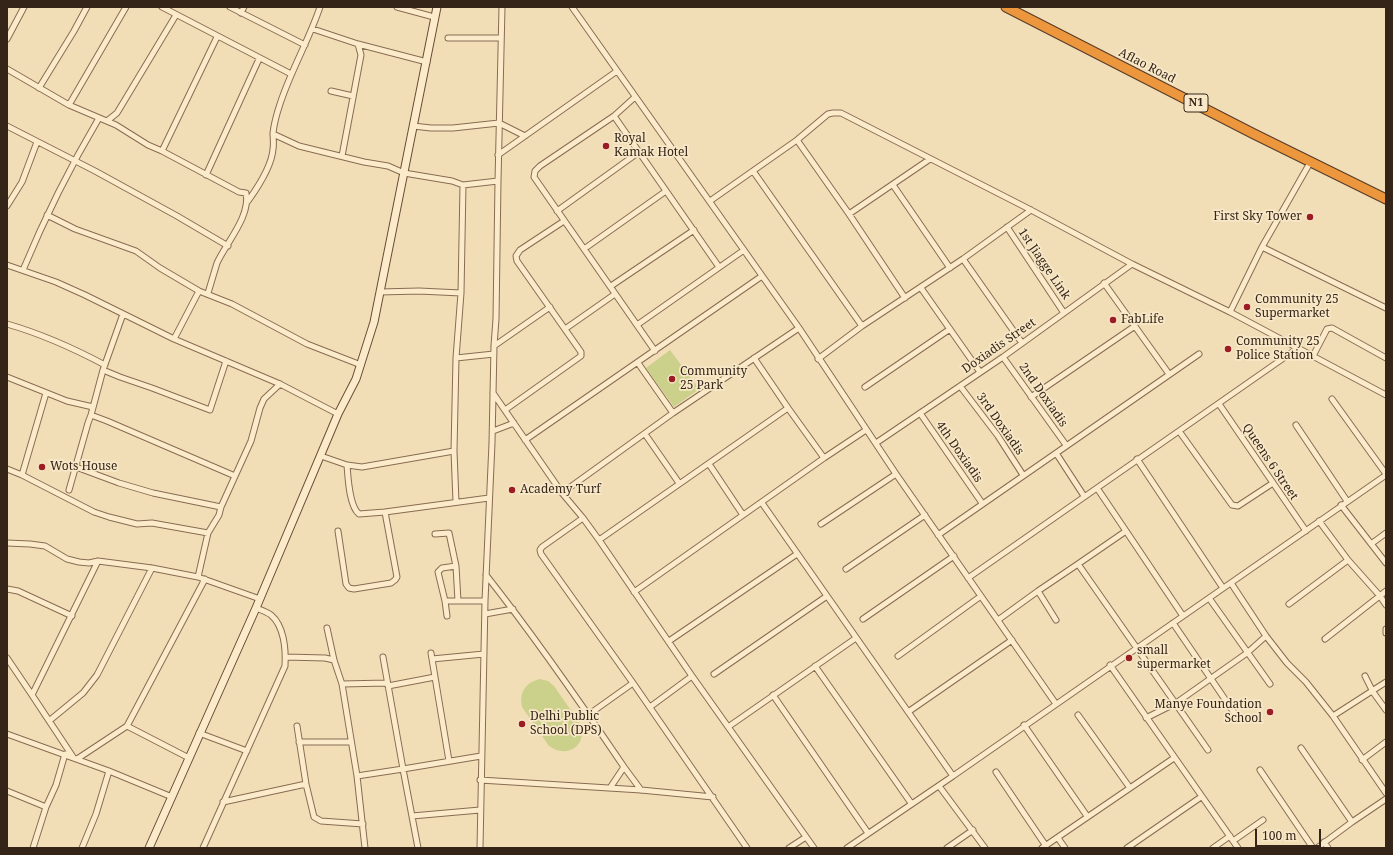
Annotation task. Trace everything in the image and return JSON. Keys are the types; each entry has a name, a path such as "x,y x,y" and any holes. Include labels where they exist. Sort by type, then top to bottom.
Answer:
{"highway":[{"name":"Aflao Road","path":"1006,7 1254,134 1386,199"}],"street":[{"path":"7,39 24,7"},
{"path":"39,88 87,7"},
{"path":"69,105 126,7"},
{"path":"162,7 259,59 291,74"},
{"path":"230,7 304,45"},
{"path":"241,13 244,7"},
{"path":"208,293 218,263 236,232 248,201 270,163 273,149 273,134 280,106 291,74 312,29 320,7"},
{"path":"397,7 434,17"},
{"path":"149,848 199,733 260,600 338,414 356,379 361,365 374,322 437,7"},
{"path":"480,848 480,780 482,756 485,601 493,431 494,346 496,319 502,7"},
{"path":"572,7 710,201 798,328 896,474 1056,704"},
{"path":"107,121 117,113 176,15"},
{"path":"312,29 358,44 426,62"},
{"path":"162,151 217,37"},
{"path":"448,38 501,38"},
{"path":"342,156 361,55 358,44"},
{"path":"361,55 368,46"},
{"path":"206,175 259,59"},
{"path":"7,69 69,105 116,125 148,145 239,192 246,193 256,188"},
{"path":"498,155 617,71"},
{"path":"331,91 353,96"},
{"path":"635,97 614,116 540,166 535,171 534,177 655,351"},
{"path":"116,125 117,113"},
{"path":"710,201 797,140 828,114 841,113 1031,210 1132,264 1230,312 1386,394"},
{"path":"614,116 719,267"},
{"path":"23,270 47,215 74,161 99,118"},
{"path":"413,126 453,128 499,123 525,136"},
{"path":"7,126 170,212 228,246"},
{"path":"273,134 299,146 364,162 388,166 404,173 452,181 463,185 498,181"},
{"path":"797,140 905,298"},
{"path":"7,206 22,182 37,142"},
{"path":"557,211 639,152"},
{"path":"849,214 930,159"},
{"path":"1230,312 1262,247 1310,161"},
{"path":"753,171 862,326"},
{"path":"456,502 454,451 456,358 461,293 463,185"},
{"path":"893,185 950,268"},
{"path":"584,249 666,191"},
{"path":"246,193 248,201"},
{"path":"818,359 862,326 921,288 1031,210"},
{"path":"47,215 75,229 136,251 160,268 199,291 208,293 232,304 307,344 361,365"},
{"path":"505,410 581,356 581,352 517,261 516,256 520,250 564,221"},
{"name":"1st Jiagge Link","path":"1006,227 1064,312"},
{"path":"611,286 694,230"},
{"path":"1262,247 1386,308"},
{"path":"637,325 744,250"},
{"path":"963,259 1022,343"},
{"name":"Doxiadis Street","path":"876,443 1022,343 1132,264"},
{"path":"7,265 56,282 174,339 280,384 338,414"},
{"path":"525,440 762,276"},
{"path":"1104,283 1169,374"},
{"path":"921,288 980,372"},
{"path":"174,339 199,291"},
{"path":"380,292 419,291 461,293"},
{"path":"565,329 616,294"},
{"path":"494,346 550,308"},
{"path":"69,490 104,367 123,314"},
{"path":"7,324 34,332 68,346 120,377 210,410 226,360"},
{"path":"1031,397 1135,326"},
{"path":"562,493 673,413 798,328"},
{"path":"865,387 950,328"},
{"path":"1313,356 1327,329 1332,328 1386,358"},
{"path":"968,578 1298,348"},
{"path":"456,358 494,354"},
{"path":"938,535 982,503 1199,354"},
{"name":"2nd Doxiadis","path":"1003,356 1066,445"},
{"path":"754,358 824,458"},
{"path":"638,363 673,413"},
{"path":"7,376 67,401 93,407"},
{"path":"198,577 208,533 220,515 221,507 251,441 260,408 264,399 280,384"},
{"name":"3rd Doxiadis","path":"960,386 998,436 1023,475"},
{"path":"493,392 562,493 599,540 692,676 814,848"},
{"path":"22,475 46,393"},
{"path":"847,848 939,786 1024,725 1224,588 1386,474 1332,399"},
{"name":"Queens 6 Street","path":"1219,404 1306,531"},
{"path":"599,540 788,408"},
{"name":"4th Doxiadis","path":"920,413 982,503"},
{"path":"91,415 235,476"},
{"path":"493,431 514,424"},
{"path":"1296,425 1347,501"},
{"path":"634,592 866,430"},
{"path":"1179,431 1232,505 1238,506 1272,483"},
{"path":"645,434 679,483"},
{"path":"321,456 362,468 454,451"},
{"path":"1056,453 1084,496"},
{"path":"1137,459 1224,588"},
{"path":"346,464 351,497 356,512 359,514 489,498"},
{"path":"709,464 743,515"},
{"path":"76,468 153,493 221,507"},
{"path":"7,469 109,518 137,524 152,524 208,533"},
{"path":"821,524 896,474"},
{"path":"1097,488 1183,616"},
{"path":"762,503 953,776"},
{"path":"1341,505 1386,563"},
{"path":"338,531 346,584 349,588 354,589 391,583 397,577 385,512"},
{"path":"846,569 925,515"},
{"path":"583,518 542,547 540,550 541,554 748,848"},
{"path":"1319,521 1348,560 1380,596 1386,605"},
{"path":"998,620 1126,531"},
{"path":"1371,544 1386,532"},
{"path":"435,534 449,533 456,566 458,601"},
{"path":"7,543 45,546 67,559 79,562 88,563 98,561 152,568 198,577 260,600"},
{"path":"669,641 798,554"},
{"path":"863,619 954,556"},
{"path":"1289,604 1348,560"},
{"path":"32,695 98,561"},
{"path":"1078,564 1208,750"},
{"path":"447,616 438,572 442,568 456,566"},
{"path":"49,721 83,693 97,676 152,568"},
{"path":"486,575 513,610 641,790"},
{"path":"75,758 127,726 205,579"},
{"path":"1231,583 1266,636 1287,663 1306,682 1333,716 1386,793"},
{"path":"7,589 18,591 72,616"},
{"path":"1038,591 1056,620"},
{"path":"1325,639 1386,591"},
{"path":"714,674 827,596"},
{"path":"898,656 981,596"},
{"path":"1209,598 1270,684"},
{"path":"445,601 485,601"},
{"path":"203,848 286,666 286,657 281,631 277,622 270,614 256,608"},
{"path":"485,614 513,610"},
{"path":"1173,623 1237,718"},
{"path":"327,628 334,660 342,684 357,776 365,848"},
{"path":"1146,718 1176,703 1247,653 1266,636"},
{"path":"728,727 856,638"},
{"path":"908,712 1012,640"},
{"path":"449,761 431,656 484,654"},
{"path":"286,657 326,658 334,660"},
{"path":"383,657 418,848"},
{"path":"7,658 75,758"},
{"path":"815,666 911,804"},
{"path":"1110,666 1238,848"},
{"path":"650,707 692,676"},
{"path":"1365,676 1373,692 1386,710"},
{"path":"342,684 387,685 435,677"},
{"path":"1333,716 1373,692 1386,682"},
{"path":"588,715 633,683"},
{"path":"773,695 868,833"},
{"path":"1078,715 1130,788"},
{"path":"1024,725 1088,816"},
{"path":"127,726 188,758"},
{"path":"297,726 306,784 314,817 321,821 363,824"},
{"path":"199,733 247,751"},
{"path":"7,734 75,758 172,797"},
{"path":"299,742 351,742"},
{"path":"1362,760 1386,742"},
{"path":"1301,748 1352,822"},
{"path":"33,848 46,807 56,785 64,754"},
{"path":"357,776 482,756"},
{"path":"996,772 1044,847 1174,758"},
{"path":"610,788 624,767"},
{"path":"1260,770 1313,848"},
{"path":"82,848 96,814 109,771"},
{"path":"480,780 641,790 713,797"},
{"path":"223,802 306,784"},
{"path":"939,786 985,848"},
{"path":"7,791 46,807"},
{"path":"1127,848 1201,797"},
{"path":"1317,848 1386,799"},
{"path":"412,816 480,810"},
{"path":"1233,841 1263,820"},
{"path":"947,848 973,830"},
{"path":"1213,848 1230,836"},
{"path":"789,848 806,837"},
{"path":"1058,838 1065,848"},
{"path":"1324,842 1328,848"}],"green space":[{"name":"Community 25 Park","path":"670,350 699,389 674,407 646,368"},
{"path":"540,679 548,681 554,686 581,725 581,739 574,748 569,751 556,750 549,746 522,707 521,702 525,688 535,680"}],"place":[{"name":"Royal Kamak Hotel","path":"606,146"},
{"name":"First Sky Tower","path":"1310,217"},
{"name":"Community 25 Supermarket","path":"1247,307"},
{"name":"FabLife","path":"1113,320"},
{"name":"Community 25 Police Station","path":"1228,349"},
{"name":"Community 25 Park","path":"672,379"},
{"name":"Wots House","path":"42,467"},
{"name":"Academy Turf","path":"512,490"},
{"name":"small supermarket","path":"1129,658"},
{"name":"Manye Foundation School","path":"1270,712"},
{"name":"Delhi Public School (DPS)","path":"522,724"}]}
